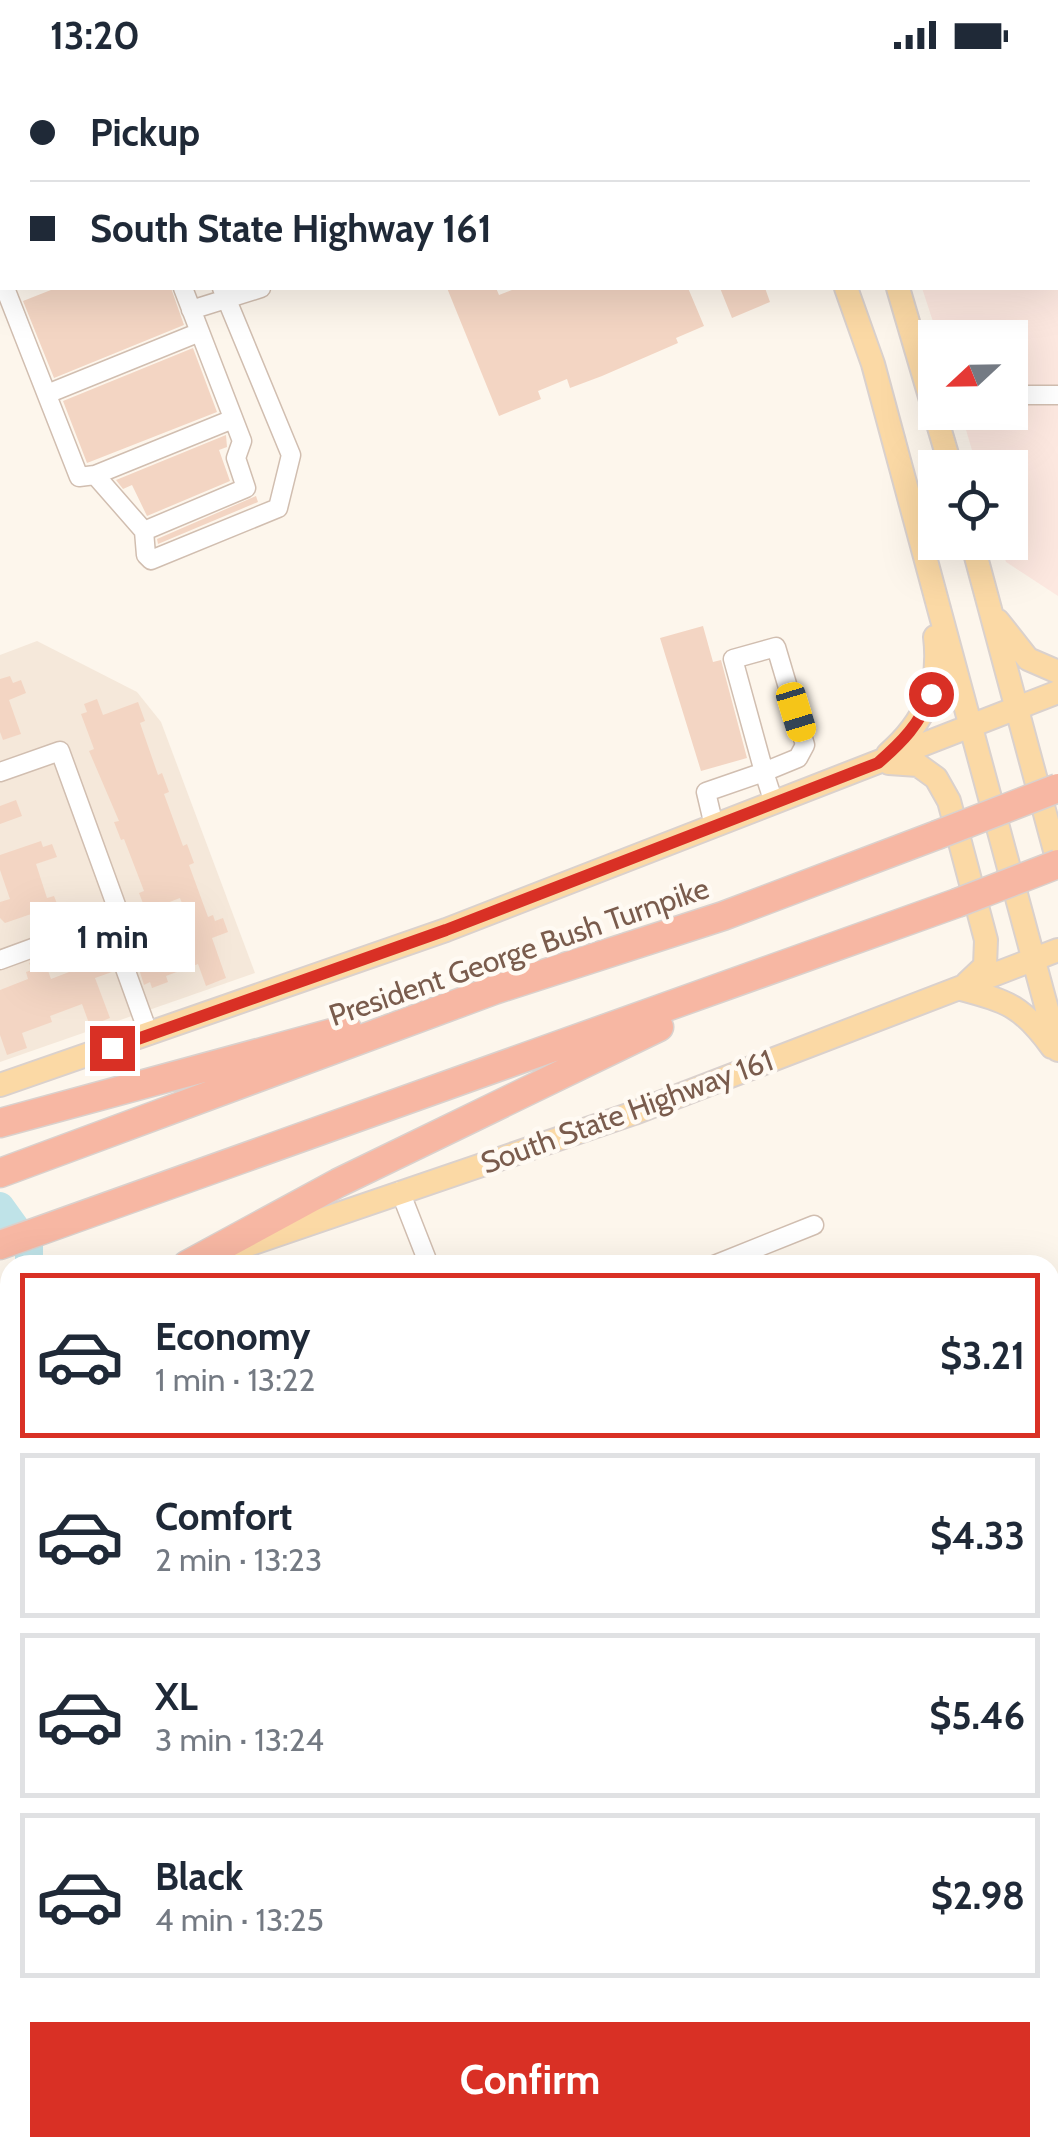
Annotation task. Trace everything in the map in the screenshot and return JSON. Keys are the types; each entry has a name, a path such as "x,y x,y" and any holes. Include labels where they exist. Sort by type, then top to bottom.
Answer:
{"highway":[{"name":"President George Bush Turnpike","path":"10,1169 494,990 723,916 1058,788"},
{"path":"0,1246 748,979 1058,863"},
{"path":"208,1255 338,1182 638,1038 748,979"},
{"path":"0,1123 494,990"}],"main road":[{"path":"847,290 873,364 1058,1053"},
{"path":"887,290 918,350"},
{"path":"899,290 911,334"},
{"path":"976,560 1058,863"},
{"path":"878,763 908,737 931,694 937,655 932,589"},
{"path":"988,606 1028,659 1058,672"},
{"path":"0,1085 446,930 1058,692"},
{"path":"878,763 918,765 936,778 949,801 986,940 985,966 961,989"},
{"name":"South State Highway 161","path":"218,1255 634,1113 1058,950"},
{"path":"961,989 1018,1008 1058,1053"}],"street":[{"path":"7,290 79,476 95,475 233,420"},
{"path":"144,531 245,490 236,458 242,441 183,290"},
{"path":"95,475 144,531 146,554 151,560 278,508 290,455 225,294 191,310"},
{"path":"47,394 200,332"},
{"path":"1028,395 1058,394"},
{"path":"714,826 706,792 764,772 798,758 805,745 776,647 733,659 764,772 774,803"},
{"path":"0,772 60,751 120,916 114,938 150,1035"},
{"path":"0,960 120,916"},
{"path":"400,1191 425,1255"},
{"path":"739,1255 814,1225"}],"shaded area":[{"path":"923,290 1058,290 1058,596 1005,560 1028,560 1028,450 972,450 966,430 1028,430 1028,320 932,320"},
{"path":"37,641 137,692 161,722 255,973 0,1062 0,655"}],"building":[{"path":"51,290 172,290 184,325 54,378 23,301"},
{"path":"448,290 497,290 499,295 512,290 689,290 704,326 676,338 678,343 602,376 570,388 567,379 538,391 541,399 499,416"},
{"path":"721,290 766,290 770,302 732,318"},
{"path":"193,348 217,412 87,463 63,401"},
{"path":"226,435 227,447 219,450 230,481 147,516 132,485 123,489 116,480"},
{"path":"256,496 258,502 158,544 157,539"},
{"path":"703,626 713,662 721,660 747,758 701,771 660,638"},
{"path":"10,676 13,683 21,680 26,693 9,700 21,734 3,740 0,679"},
{"path":"97,699 103,715 138,702 145,721 140,723 158,775 162,773 169,792 164,794 183,846 187,844 194,863 189,865 208,917 213,915 215,921 223,918 228,932 212,938 226,978 206,986 198,964 166,976 168,982 152,988 150,982 144,985 139,969 153,964 142,933 148,930 145,920 159,915 167,939 192,930 180,898 146,911 139,893 144,891 89,751 94,749 81,714 87,712 84,704"},
{"path":"16,800 22,816 0,824 0,806"},
{"path":"41,841 43,847 52,844 57,857 36,864 47,898 54,896 60,911 53,913 56,922 42,926 37,912 5,923 0,918 0,902 10,899 0,870 0,855"},
{"path":"96,955 99,961 107,958 112,972 95,978 110,1018 90,1026 82,1004 50,1016 52,1022 22,1033 27,1048 7,1055 0,1035 0,990 28,979 26,972 32,970 29,963 43,957 51,979 82,967 80,961"}],"waterway":[{"path":"0,1206 29,1240 29,1255"}],"route":[{"path":"112,1048 446,930 878,763 908,737 931,694"}]}
